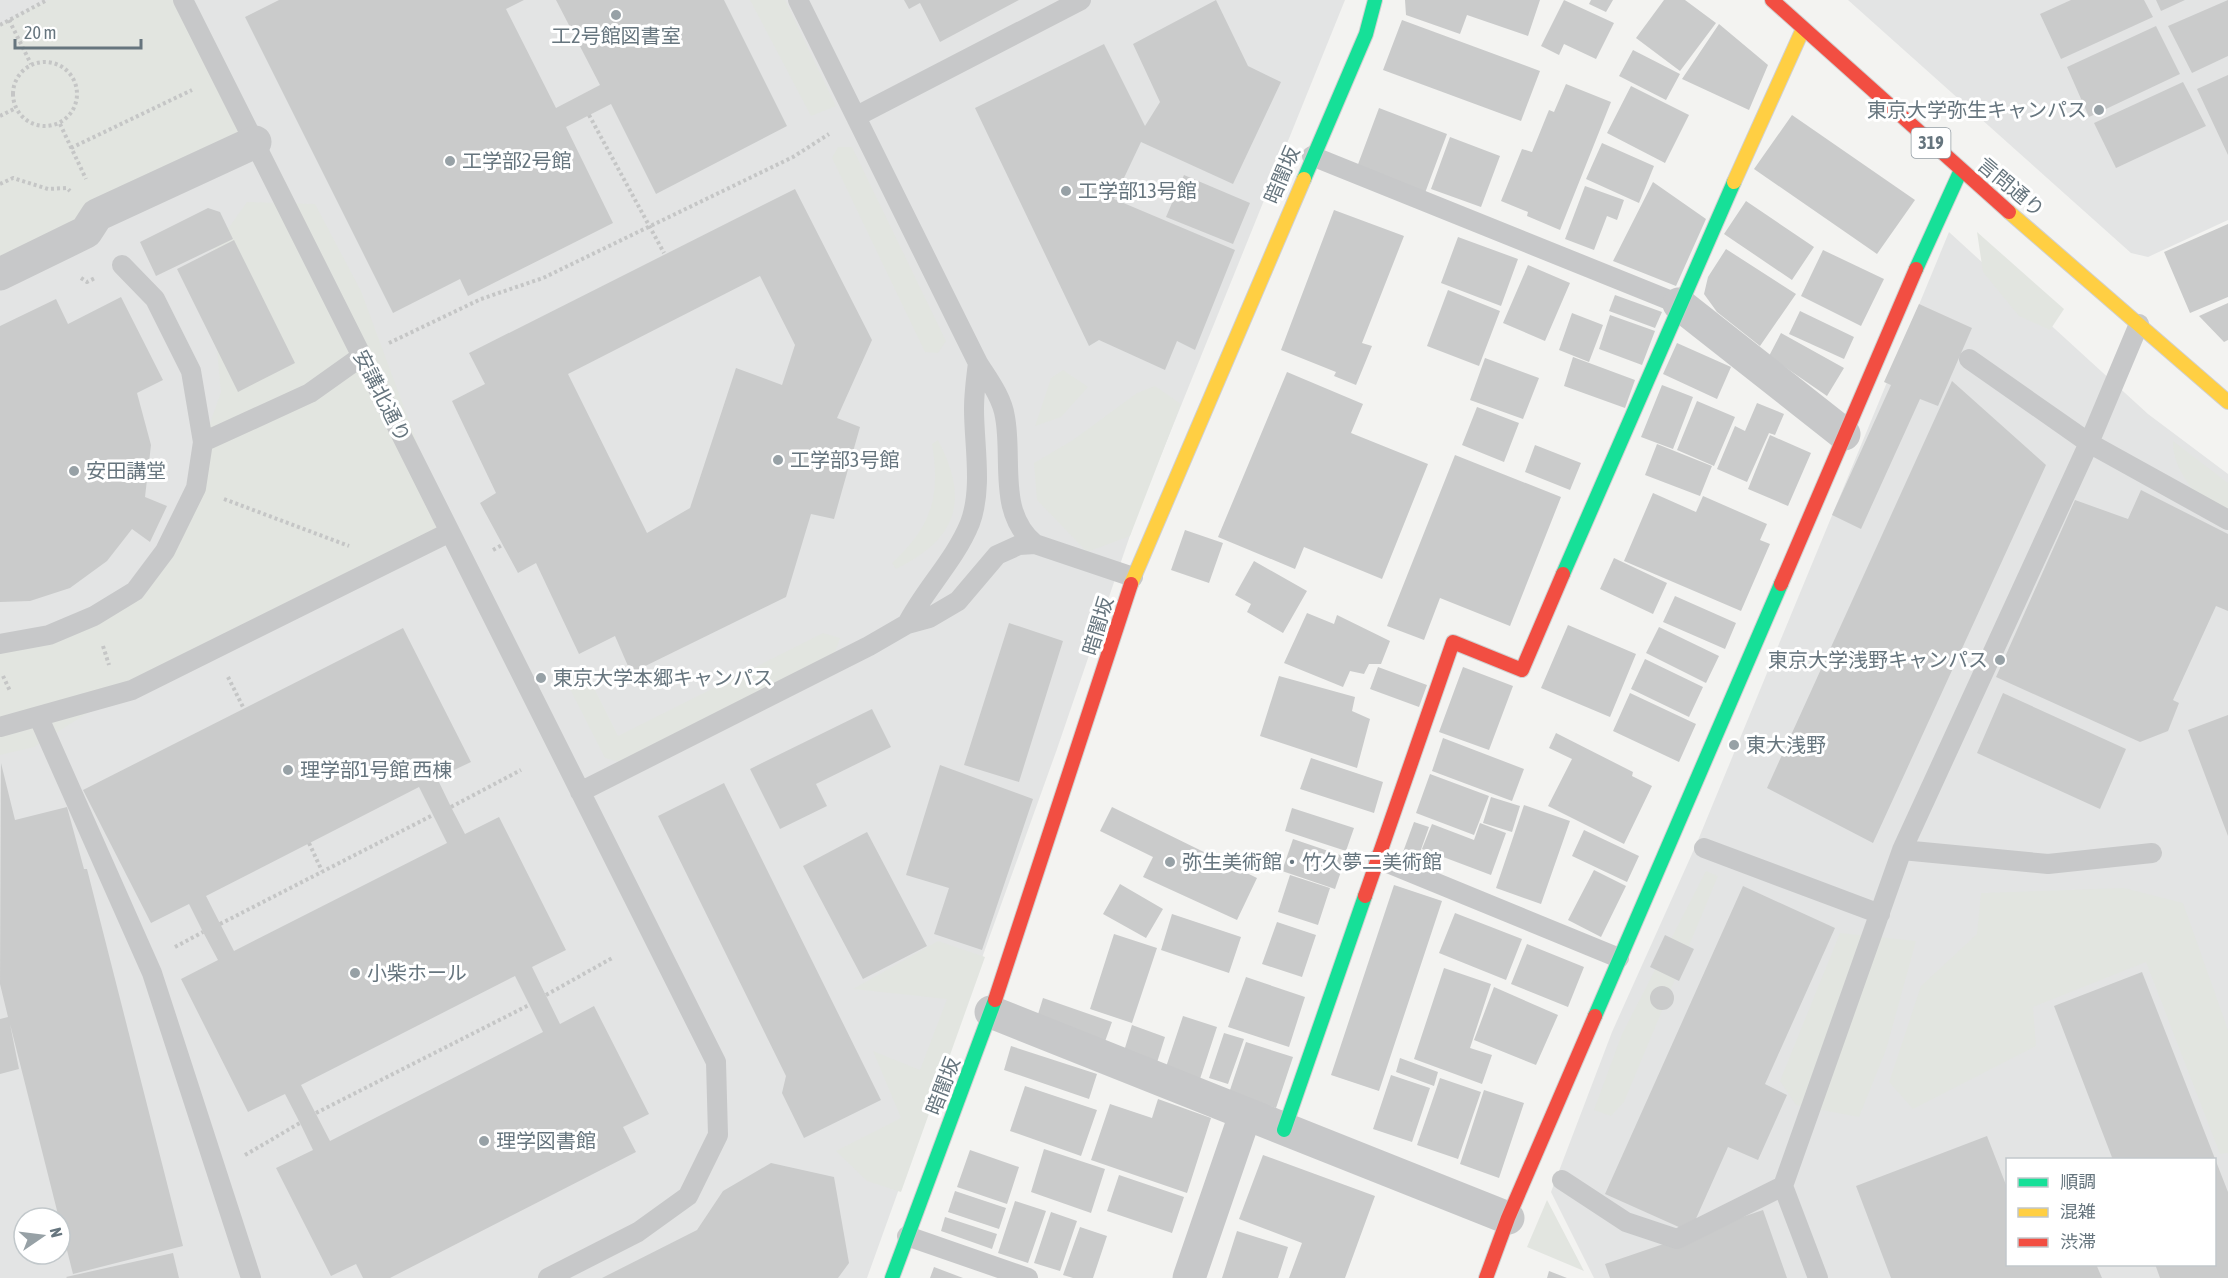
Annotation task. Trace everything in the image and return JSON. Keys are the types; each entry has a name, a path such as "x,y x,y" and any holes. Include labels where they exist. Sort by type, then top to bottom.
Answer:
{"street":[{"name":"暗闇坂","path":"892,1278 991,1012 1122,617 1133,577 1311,156 1366,34 1375,0"},
{"name":"言問通り","path":"1772,0 1961,170 2227,400"},
{"path":"1284,1130 1453,642 1522,670 1679,304 1803,29"},
{"path":"0,274 86,232 97,216 255,142"},
{"path":"1486,1278 1508,1218 1619,958 1844,434 1961,170"},
{"path":"1679,304 1844,434"},
{"path":"991,1012 1508,1218"},
{"path":"1189,1278 1245,1115"}],"lane":[{"name":"安講北通り","path":"183,0 716,1062 718,1135 688,1196 638,1232 548,1278"},
{"path":"798,0 978,363 996,392 1005,416 1009,484 1014,515 1023,534 1035,544 1133,577"},
{"path":"857,116 1081,0"},
{"path":"1311,156 1679,304"},
{"path":"0,644 49,635 94,616 135,591 165,551 196,488 203,442 191,371 155,299 122,265"},
{"path":"1818,1278 1784,1186 1902,850 2089,443 2139,324"},
{"path":"203,442 310,393 362,356"},
{"path":"1969,359 2089,443 2228,520"},
{"path":"907,624 921,597 958,546 971,520 976,488 974,406 978,363"},
{"path":"0,727 39,718 132,690 450,532"},
{"path":"580,792 869,646 907,624 929,618 958,601 997,555 1019,545 1035,544"},
{"path":"39,718 152,973 250,1278"},
{"path":"1704,848 1880,914"},
{"path":"1902,850 2048,864 2152,852"},
{"path":"1378,859 1619,958"},
{"path":"1562,1180 1626,1222 1677,1239 1784,1186"},
{"path":"907,1236 1028,1278"}],"path":[{"path":"0,25 47,0"},
{"path":"9,20 31,64"},
{"path":"48,61 64,66 75,80 78,97 73,112 60,124 43,126 27,120 16,108 12,91 18,75 31,64 48,61"},
{"path":"60,124 71,148 159,106"},
{"path":"0,116 16,108"},
{"path":"590,115 664,253"},
{"path":"362,356 481,299 543,278 794,157 857,116"},
{"path":"0,184 13,178 48,189 67,188 97,216"},
{"path":"196,488 390,562"},
{"path":"94,616 117,694"},
{"path":"451,807 521,770"},
{"path":"220,924 433,815"},
{"path":"309,843 322,871"},
{"path":"546,995 614,957"},
{"path":"316,1113 529,1005"},
{"path":"216,1172 300,1123"}],"shaded area":[{"name":"東京大学本郷キャンパス","path":"0,0 1345,0 1138,512 1057,749 867,1278 0,1278"},
{"path":"48,0 184,0 255,142 0,274 0,25"},
{"path":"750,0 785,0 836,106 811,116"},
{"name":"東京大学弥生キャンパス","path":"1848,0 2228,0 2228,220 2148,257 2131,253"},
{"path":"838,147 852,147 946,341 938,353 925,352 832,158"},
{"path":"247,202 315,204 361,291 450,532 117,694 34,747 0,755 0,644 94,616 165,551 221,392 208,257"},
{"name":"東京大学浅野キャンパス","path":"1949,232 2148,414 2228,474 2228,1278 1594,1278 1551,1192 1612,1032 1696,845"},
{"path":"1977,232 2064,309 2050,330 2019,316 1983,272"},
{"path":"1063,370 1088,387 1061,417 1035,426 1051,378"},
{"path":"1155,386 1181,404 1130,536 1087,552 1037,500 1034,463 1073,440 1137,393"},
{"path":"938,440 954,482 955,500 952,516 945,531 933,545 896,569 892,563 916,537 930,510 935,480 932,444"},
{"path":"2173,441 2228,483 2228,527 2184,477 2174,454"},
{"path":"823,633 840,638 834,655 620,762 605,758 566,681 586,672 618,736"},
{"path":"1706,871 1718,876 1624,1102 1611,1116 1594,1110 1622,1034"},
{"path":"2124,888 2183,903 2228,1030 2228,1153 2220,1154 2146,962 2033,1007 2036,1046 1913,1109 1889,1082 1921,986 1977,934 1981,893"},
{"path":"1840,933 1916,941 1886,1050 1859,1117 1796,1105 1780,1081"},
{"path":"938,941 985,957 901,1192 867,1181 836,1151 901,1118 873,1051 920,1070 947,999 853,989"},
{"path":"1547,1200 1584,1271 1527,1247"}],"building":[{"name":"工学部2号館","path":"279,0 524,0 506,9 556,108 600,85 556,0 724,0 787,126 656,194 611,104 566,127 613,223 468,296 460,279 393,313 245,17"},
{"path":"904,0 1019,0 940,42 920,3 909,9"},
{"name":"工学部13号館","path":"1216,0 1248,66 1281,82 1233,184 1141,142 1114,199 1235,250 1195,350 1177,341 1165,370 1099,340 1089,346 975,108 1104,44 1145,126 1160,102 1133,44"},
{"path":"1405,0 1540,0 1528,36 1467,15 1460,34 1406,15"},
{"path":"1564,0 1614,23 1596,59 1564,44 1559,55 1541,46"},
{"path":"1591,0 1613,0 1606,12 1589,4"},
{"path":"1664,0 1685,0 1716,23 1680,71 1636,38"},
{"path":"2071,0 2144,0 2153,17 2061,59 2040,14"},
{"path":"2156,0 2185,0 2161,11"},
{"path":"2228,0 2228,56 2192,73 2168,26"},
{"path":"1402,20 1540,71 1521,121 1383,70"},
{"path":"1719,24 1768,65 1749,110 1682,79"},
{"path":"2156,26 2180,74 2089,117 2067,67"},
{"path":"1633,50 1680,74 1666,100 1619,76"},
{"path":"2228,75 2228,155 2197,89"},
{"path":"2183,82 2206,126 2116,168 2094,123"},
{"path":"1566,84 1611,102 1560,230 1527,216 1528,212 1501,201 1522,149 1532,152 1549,110 1554,112"},
{"path":"1631,86 1689,115 1665,163 1607,133"},
{"path":"1379,108 1447,134 1425,193 1357,167"},
{"path":"1792,115 1915,200 1877,254 1754,169"},
{"path":"1450,137 1500,156 1481,207 1431,189"},
{"path":"1602,143 1654,166 1639,203 1586,179"},
{"path":"1184,175 1250,203 1233,244 1166,217"},
{"path":"1653,182 1706,219 1676,286 1613,261"},
{"path":"1585,186 1624,200 1617,220 1607,216 1594,250 1565,239"},
{"name":"工学部3号館","path":"795,189 872,340 837,418 860,427 834,519 811,514 786,597 631,673 615,636 579,654 536,563 518,573 480,503 496,493 452,401 485,384 469,353","holes":["760,276 795,345 782,385 736,368 690,508 647,533 568,374"]},
{"path":"1746,201 1814,247 1792,280 1724,234"},
{"path":"208,208 220,212 233,239 156,276 140,242"},
{"path":"1334,210 1404,236 1362,343 1372,346 1356,385 1334,376 1336,372 1281,350"},
{"path":"2228,224 2228,297 2190,313 2164,252"},
{"path":"1458,237 1518,259 1501,306 1441,283"},
{"path":"234,240 295,363 238,392 177,269"},
{"path":"1726,249 1796,294 1760,346 1717,312 1704,294 1708,277"},
{"path":"1823,250 1884,279 1861,326 1801,296"},
{"path":"1528,265 1570,283 1545,341 1503,323"},
{"path":"1448,290 1500,311 1479,366 1427,346"},
{"path":"1615,295 1662,312 1655,328 1609,311"},
{"name":"安田講堂","path":"121,297 163,380 137,393 151,445 145,497 167,506 150,542 132,529 107,561 70,588 30,601 0,602 0,326 56,299 68,324"},
{"path":"2228,303 2228,340 2224,342 2199,316"},
{"path":"1919,304 1972,328 1938,406 1920,399 1861,529 1832,515 1891,385 1884,382"},
{"path":"1800,311 1854,337 1844,359 1789,334"},
{"path":"1572,313 1603,325 1589,362 1559,350"},
{"path":"1610,315 1655,331 1642,365 1599,349"},
{"path":"1781,333 1844,368 1827,396 1769,356"},
{"path":"1677,343 1731,367 1717,399 1663,374"},
{"path":"1573,357 1635,380 1625,408 1564,386"},
{"path":"1485,358 1539,378 1523,419 1470,400"},
{"path":"1287,372 1363,404 1351,433 1428,464 1382,579 1304,547 1295,569 1218,537"},
{"path":"1952,381 2046,465 1873,843 1767,788"},
{"path":"1662,385 1693,397 1673,449 1641,437"},
{"path":"1697,401 1735,417 1714,466 1677,450"},
{"path":"1757,403 1784,414 1775,435 1769,433 1747,482 1717,469 1735,426 1745,431"},
{"path":"1477,407 1519,423 1504,462 1462,445"},
{"path":"1770,435 1811,453 1788,506 1748,489"},
{"path":"1657,444 1712,466 1700,496 1645,475"},
{"path":"1535,445 1581,463 1570,490 1525,472"},
{"path":"1455,455 1561,497 1510,626 1440,598 1424,640 1387,626"},
{"path":"2141,490 2228,534 2228,611 2216,606 2173,700 2179,703 2168,731 2140,742 1996,677 2075,500 2128,519"},
{"path":"1653,493 1696,512 1703,496 1767,524 1760,540 1770,544 1741,611 1624,561"},
{"path":"1185,530 1223,543 1209,583 1171,570"},
{"path":"1614,558 1667,583 1653,614 1600,589"},
{"path":"1254,561 1307,591 1283,633 1247,612 1251,604 1235,595"},
{"path":"1675,596 1736,623 1725,649 1663,622"},
{"path":"1307,613 1334,624 1337,615 1390,641 1381,664 1369,664 1364,674 1350,671 1343,687 1284,663"},
{"path":"1009,623 1063,641 1019,782 964,765"},
{"path":"1568,625 1636,654 1610,717 1541,688"},
{"path":"1659,627 1719,656 1706,683 1646,653"},
{"path":"403,628 471,762 437,778 465,834 499,817 566,950 532,967 560,1024 594,1006 649,1114 623,1127 636,1152 390,1278 363,1278 356,1264 331,1276 276,1168 313,1150 300,1123 285,1094 248,1112 181,979 218,960 189,904 151,923 83,790","holes":["419,787 447,843 234,951 206,896","515,976 543,1032 330,1141 301,1085"]},
{"path":"1645,659 1703,687 1689,717 1631,689"},
{"path":"1378,667 1427,685 1419,707 1370,689"},
{"path":"1463,667 1513,686 1489,750 1439,732"},
{"path":"1279,676 1355,697 1352,711 1370,719 1357,768 1260,736"},
{"path":"1630,693 1696,724 1679,762 1613,731"},
{"path":"2003,693 2126,749 2100,809 1977,753"},
{"path":"872,709 891,747 816,784 827,806 780,829 750,769"},
{"path":"2228,715 2228,836 2188,730"},
{"path":"1556,733 1633,772 1632,776 1652,786 1624,844 1548,806 1572,759 1549,748"},
{"path":"1443,738 1524,769 1512,801 1432,771"},
{"path":"1311,758 1383,782 1374,813 1300,789"},
{"path":"1,763 15,820 67,807 84,869 87,869 183,1246 73,1274 71,1266 72,1206 56,1206 10,1024 19,1069 0,1074 0,1019 8,1017 0,984"},
{"path":"940,765 1033,799 982,950 934,934 949,888 906,875"},
{"path":"1430,774 1489,796 1474,835 1416,813"},
{"path":"724,783 881,1100 804,1138 782,1093 786,1076 658,816"},
{"path":"1491,797 1520,806 1512,832 1483,823"},
{"path":"1524,805 1570,821 1541,904 1496,888"},
{"path":"1112,807 1257,878 1237,920 1143,877 1153,857 1100,831"},
{"path":"1292,808 1354,828 1346,851 1285,831"},
{"path":"1414,822 1429,827 1418,858 1403,852"},
{"path":"1480,823 1506,833 1491,875 1422,849 1432,824 1474,840"},
{"path":"1584,830 1639,856 1627,882 1572,856"},
{"path":"867,832 927,946 863,979 803,866"},
{"path":"1293,839 1346,857 1335,889 1282,871"},
{"path":"1594,870 1626,886 1601,937 1568,920"},
{"path":"1290,875 1330,888 1318,925 1278,912"},
{"path":"1120,884 1163,909 1146,938 1103,914"},
{"path":"1394,885 1442,901 1379,1091 1331,1075"},
{"path":"1743,886 1835,928 1765,1084 1787,1095 1758,1160 1728,1147 1690,1232 1605,1194"},
{"path":"1455,913 1522,939 1506,980 1439,953"},
{"path":"1172,914 1241,937 1229,973 1161,950"},
{"path":"1277,922 1316,935 1302,977 1262,964"},
{"path":"1114,934 1157,948 1132,1023 1090,1009"},
{"path":"1665,935 1694,949 1679,981 1650,967"},
{"path":"1527,944 1584,967 1568,1007 1511,984"},
{"path":"1444,968 1491,984 1470,1048 1492,1055 1482,1084 1414,1059"},
{"path":"2142,972 2215,1158 2112,1158 2054,1006"},
{"path":"1246,977 1305,997 1289,1047 1228,1027"},
{"path":"1662,986 1670,990 1674,998 1670,1006 1662,1010 1654,1006 1650,998 1654,990"},
{"path":"1494,987 1558,1015 1536,1065 1474,1040"},
{"path":"1043,998 1112,1022 1103,1047 1035,1024"},
{"path":"1183,1016 1217,1027 1198,1085 1164,1073"},
{"path":"1132,1025 1165,1037 1154,1072 1121,1061"},
{"path":"1224,1033 1244,1039 1228,1084 1209,1078"},
{"path":"1246,1042 1293,1057 1276,1108 1229,1093"},
{"path":"1011,1046 1097,1074 1089,1099 1004,1070"},
{"path":"1400,1058 1438,1072 1434,1086 1396,1072"},
{"path":"1391,1075 1430,1088 1412,1142 1373,1129"},
{"path":"1440,1078 1481,1092 1458,1159 1417,1145"},
{"path":"1025,1086 1097,1110 1081,1156 1010,1131"},
{"path":"1484,1090 1524,1103 1499,1178 1460,1164"},
{"path":"1158,1099 1211,1118 1187,1193 1091,1160 1110,1104 1152,1118"},
{"path":"1987,1136 2006,1185 2006,1266 2097,1266 2102,1278 1891,1278 1856,1186"},
{"path":"1044,1149 1105,1169 1091,1213 1031,1192"},
{"path":"970,1150 1019,1167 1007,1204 957,1187"},
{"path":"1263,1155 1375,1196 1345,1278 1289,1278 1302,1243 1239,1219"},
{"path":"2216,1161 2228,1192 2228,1278 2160,1278 2156,1266 2216,1266"},
{"path":"771,1163 834,1177 849,1263 838,1278 602,1278 697,1230 723,1191"},
{"path":"1119,1175 1184,1197 1172,1233 1107,1211"},
{"path":"955,1191 1006,1208 999,1229 948,1212"},
{"path":"1015,1201 1046,1211 1028,1263 998,1253"},
{"path":"1763,1210 1787,1278 1610,1278 1605,1264"},
{"path":"1051,1212 1077,1221 1060,1271 1034,1263"},
{"path":"945,1217 997,1234 992,1249 941,1231"},
{"path":"1080,1227 1107,1236 1093,1278 1073,1278 1063,1275"},
{"path":"1237,1231 1288,1247 1278,1278 1222,1278"},
{"path":"173,1253 179,1278 66,1277"},
{"path":"934,1267 963,1278 930,1278"},
{"path":"1549,1271 1567,1278 1547,1278"}],"traffic: fast":[{"path":"1304,179 1366,34 1375,0"},
{"path":"1916,269 1961,170"},
{"path":"1563,574 1734,182"},
{"path":"1595,1016 1781,584"},
{"path":"1284,1130 1365,896"},
{"path":"892,1278 995,1000"}],"traffic: slow":[{"path":"1734,182 1803,29"},
{"path":"1131,584 1304,179"},
{"path":"2009,212 2228,402"}],"traffic: jam":[{"path":"1772,0 2009,212"},
{"path":"1781,584 1916,269"},
{"path":"1365,896 1453,642 1522,670 1563,574"},
{"path":"995,1000 1131,584"},
{"path":"1486,1278 1508,1218 1595,1016"}],"place":[{"name":"工2号館図書室","path":"616,15"},
{"name":"東京大学弥生キャンパス","path":"2099,110"},
{"name":"工学部2号館","path":"450,161"},
{"name":"工学部13号館","path":"1066,191"},
{"name":"工学部3号館","path":"778,460"},
{"name":"安田講堂","path":"74,471"},
{"name":"東京大学浅野キャンパス","path":"2000,660"},
{"name":"東京大学本郷キャンパス","path":"541,678"},
{"name":"東大浅野","path":"1734,745"},
{"name":"理学部1号館 西棟","path":"288,770"},
{"name":"弥生美術館・竹久夢二美術館","path":"1170,862"},
{"name":"小柴ホール","path":"355,973"},
{"name":"理学図書館","path":"484,1141"}]}
